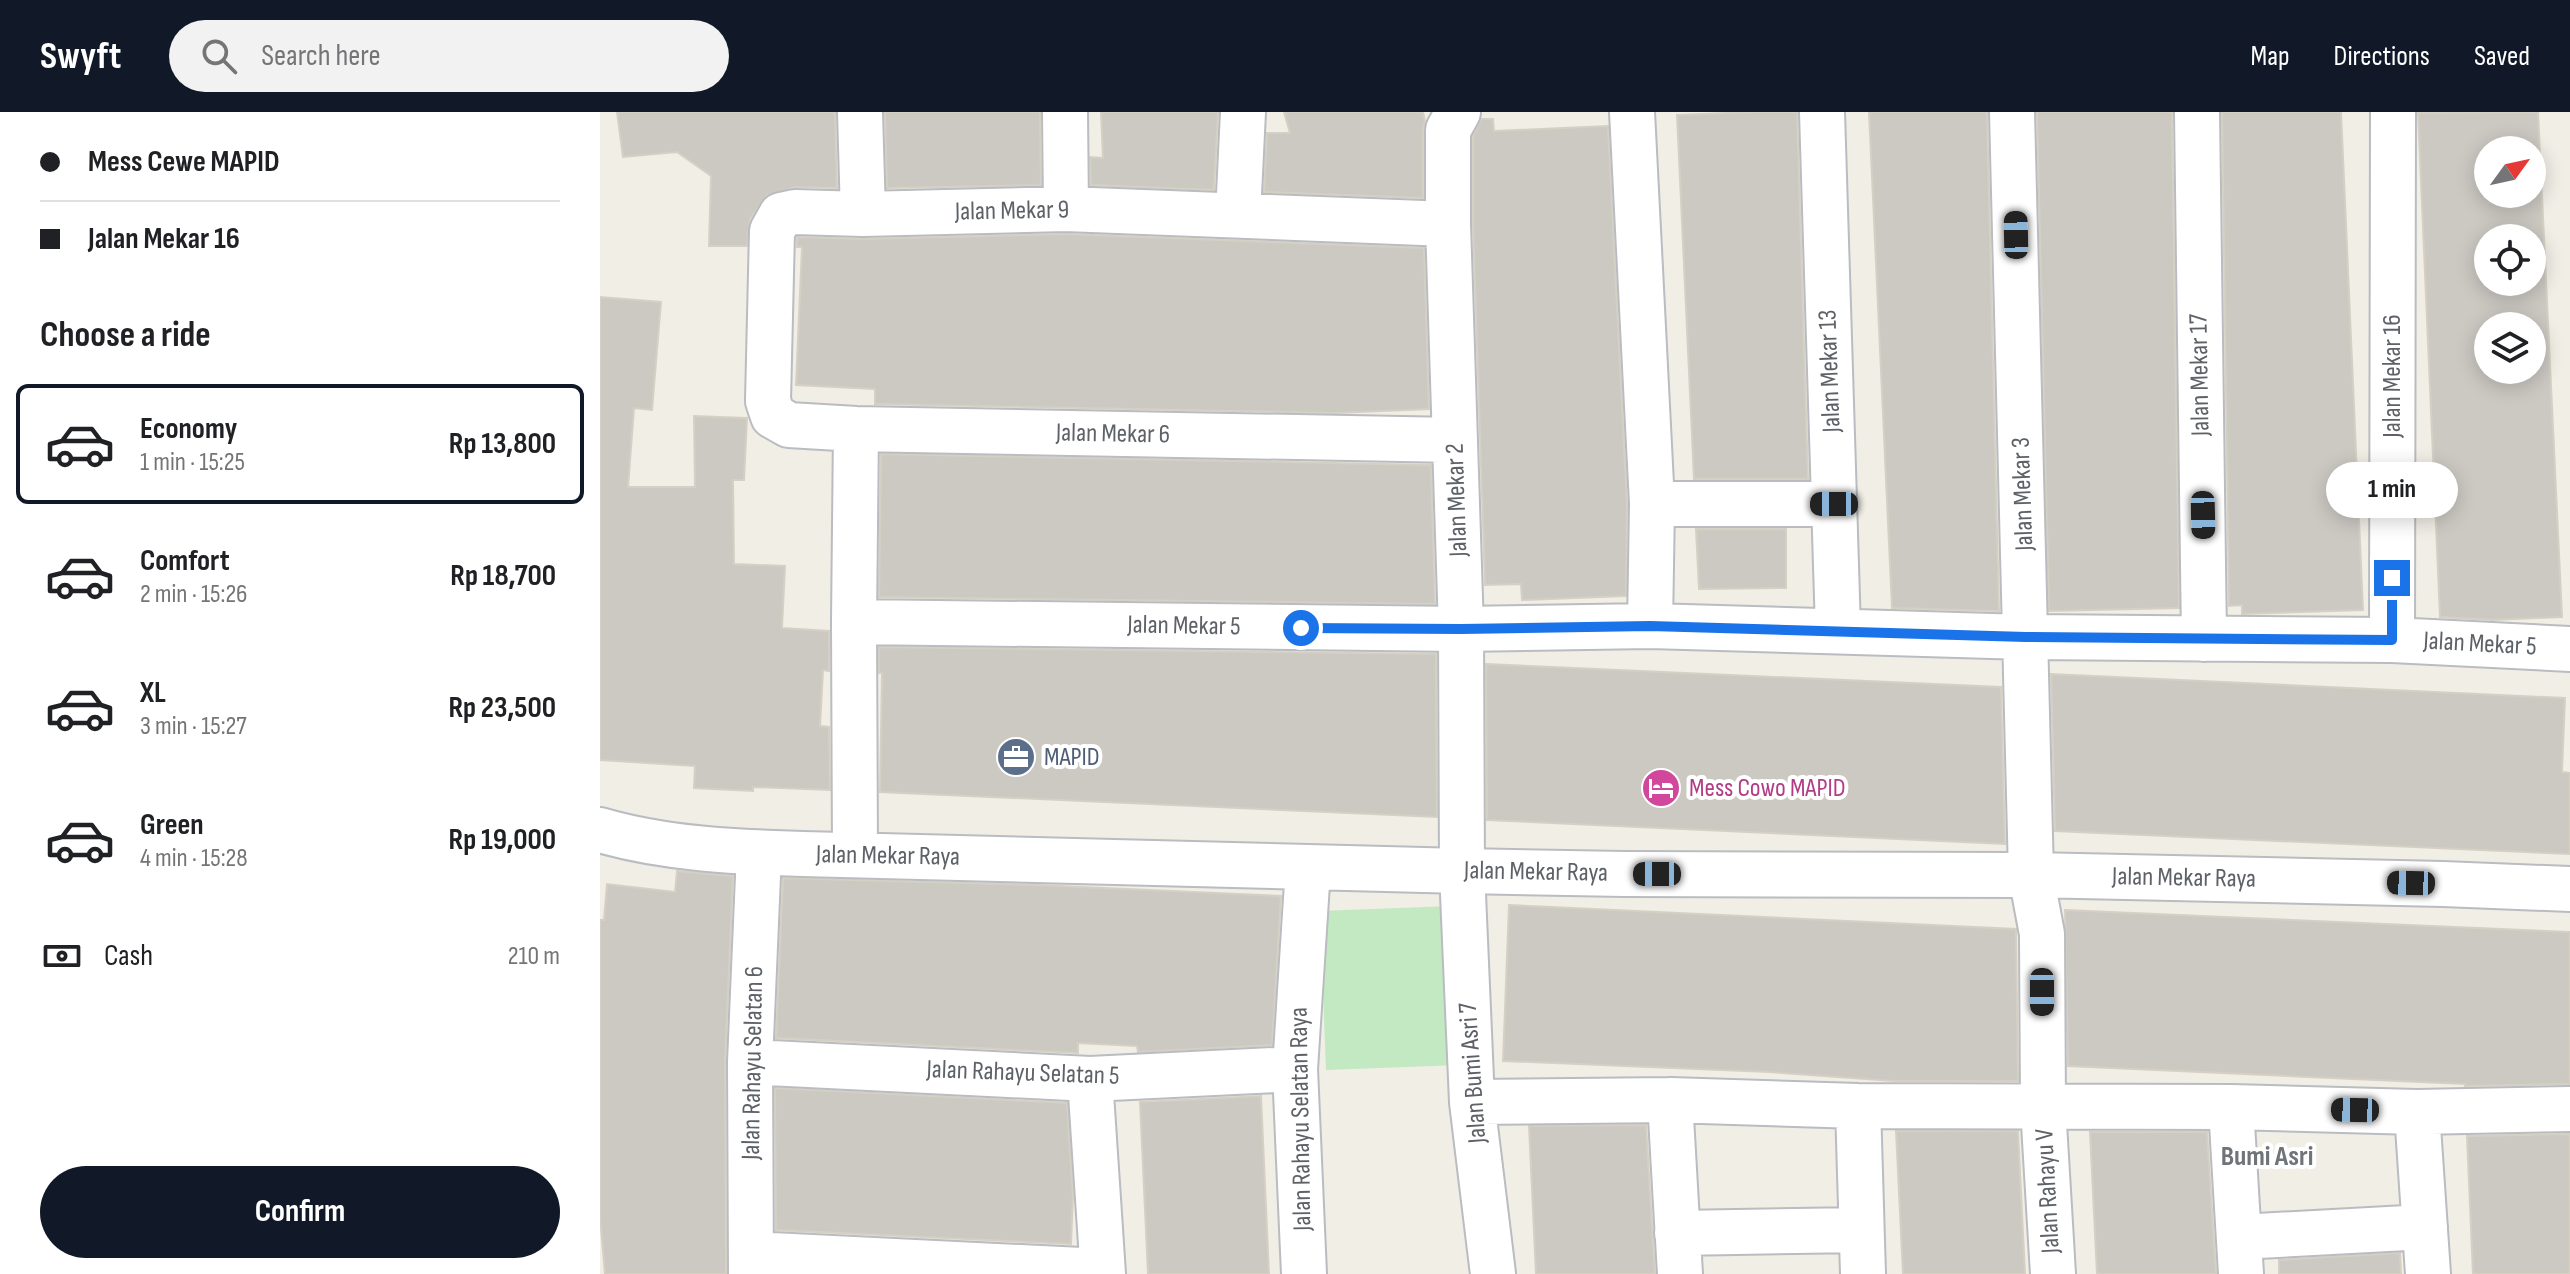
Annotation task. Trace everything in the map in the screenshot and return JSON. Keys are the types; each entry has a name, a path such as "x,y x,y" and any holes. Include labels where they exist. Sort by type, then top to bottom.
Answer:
{"street":[{"path":"860,112 863,214"},
{"path":"1065,112 1066,209"},
{"path":"1238,215 1243,112"},
{"path":"1632,112 1652,504 1650,626"},
{"name":"Jalan Mekar 13","path":"1822,112 1838,630"},
{"name":"Jalan Mekar 3","path":"2012,112 2031,875"},
{"name":"Jalan Mekar 17","path":"2197,112 2204,639"},
{"name":"Jalan Mekar 16","path":"2392,640 2393,112"},
{"name":"Jalan Mekar 2","path":"1453,121 1448,224 1461,629 1462,871"},
{"name":"Jalan Mekar 9","path":"773,416 768,401 772,231 781,215 795,212 863,214 1066,209 1448,224"},
{"name":"Jalan Mekar 6","path":"773,416 789,425 856,429 1455,440"},
{"path":"855,855 856,429"},
{"path":"1652,504 1834,504"},
{"name":"Jalan Mekar 5","path":"854,622 1461,629 1650,626 2026,637 2392,640 2570,649"},
{"name":"Jalan Mekar Raya","path":"600,830 634,840 759,853 1308,868 1625,874 2031,875 2570,889"},
{"name":"Jalan Rahayu Selatan 6","path":"751,1264 750,1062 759,853"},
{"name":"Jalan Rahayu Selatan Raya","path":"1304,1274 1295,1069 1308,868"},
{"name":"Jalan Bumi Asri 7","path":"1462,871 1472,1102 1493,1274"},
{"name":"Jalan Rahayu V","path":"2031,875 2042,934 2043,1107 2053,1274"},
{"name":"Jalan Rahayu Selatan 5","path":"750,1062 1090,1079 1295,1069"},
{"path":"751,1264 1103,1272 1090,1079"},
{"path":"1670,1100 1678,1254 1860,1230"},
{"path":"1472,1102 1670,1100 1858,1106 2231,1107 2417,1112 2570,1109"},
{"path":"1858,1106 1863,1274"},
{"path":"2231,1107 2240,1255 2425,1227"},
{"path":"2417,1112 2428,1274"}],"green space":[{"path":"1452,906 1459,1065 1326,1070 1320,911"}],"building":[{"path":"617,112 835,112 837,188 795,187 767,195 750,219 747,246 709,246 711,176 677,152 623,157"},
{"path":"885,112 1040,112 1041,185 887,188"},
{"path":"1101,112 1218,112 1214,190 1091,185 1090,157 1103,158"},
{"path":"1284,112 1423,112 1423,198 1264,192 1267,133 1290,133"},
{"path":"1797,112 1808,479 1694,479 1677,115"},
{"path":"1869,112 1987,112 1999,611 1892,608"},
{"path":"2037,112 2172,112 2179,608 2049,611"},
{"path":"2222,112 2341,112 2363,610 2242,614 2242,605 2229,606"},
{"path":"2538,112 2539,136 2474,136 2474,208 2543,208 2543,224 2474,224 2474,296 2546,296 2546,280 2562,617 2493,620 2440,617 2418,113"},
{"path":"1481,119 1493,119 1494,131 1608,126 1627,504 1626,596 1522,600 1521,584 1485,585 1473,224 1473,136"},
{"path":"1066,234 1424,248 1429,409 1336,413 875,404 875,389 796,385 802,247 797,247 797,237 864,239"},
{"path":"600,297 661,302 652,410 634,408 628,487 695,487 694,416 747,418 744,480 733,480 734,564 785,566 782,628 829,631 829,671 823,670 820,726 829,727 830,790 694,788 695,766 600,760"},
{"path":"881,454 1431,465 1435,604 879,597"},
{"path":"1696,529 1786,529 1786,588 1699,589"},
{"path":"879,647 1436,654 1437,817 880,792 882,673 879,673"},
{"path":"1486,664 2001,687 2005,844 1487,820"},
{"path":"2051,674 2565,698 2562,772 2570,773 2570,854 2055,831"},
{"path":"677,871 733,876 725,1062 726,1274 605,1274 600,1217 600,920 604,920 607,884 675,892"},
{"path":"783,878 1281,896 1272,1045 1138,1052 1137,1046 1078,1043 1078,1053 776,1038"},
{"path":"1509,905 2016,929 2018,1081 1894,1081 1769,1072 1503,1061"},
{"path":"2065,910 2570,932 2570,1084 2465,1086 2068,1066"},
{"path":"775,1088 1067,1103 1073,1195 1071,1244 776,1230"},
{"path":"1261,1096 1269,1274 1148,1274 1140,1102"},
{"path":"1646,1125 1655,1274 1536,1274 1529,1126"},
{"path":"1896,1131 2018,1131 2025,1274 1903,1274"},
{"path":"2090,1132 2207,1132 2216,1274 2097,1274"},
{"path":"2570,1134 2570,1274 2473,1274 2467,1136"},
{"path":"2400,1253 2401,1274 2279,1274 2279,1260"}],"place":[{"name":"MAPID","path":"1016,757"},
{"name":"Mess Cowo MAPID","path":"1661,788"}],"district":[{"name":"Bumi Asri","path":"2267,1156"}],"route":[{"path":"1301,628 1650,626 2026,637 2392,640 2392,578"}]}
